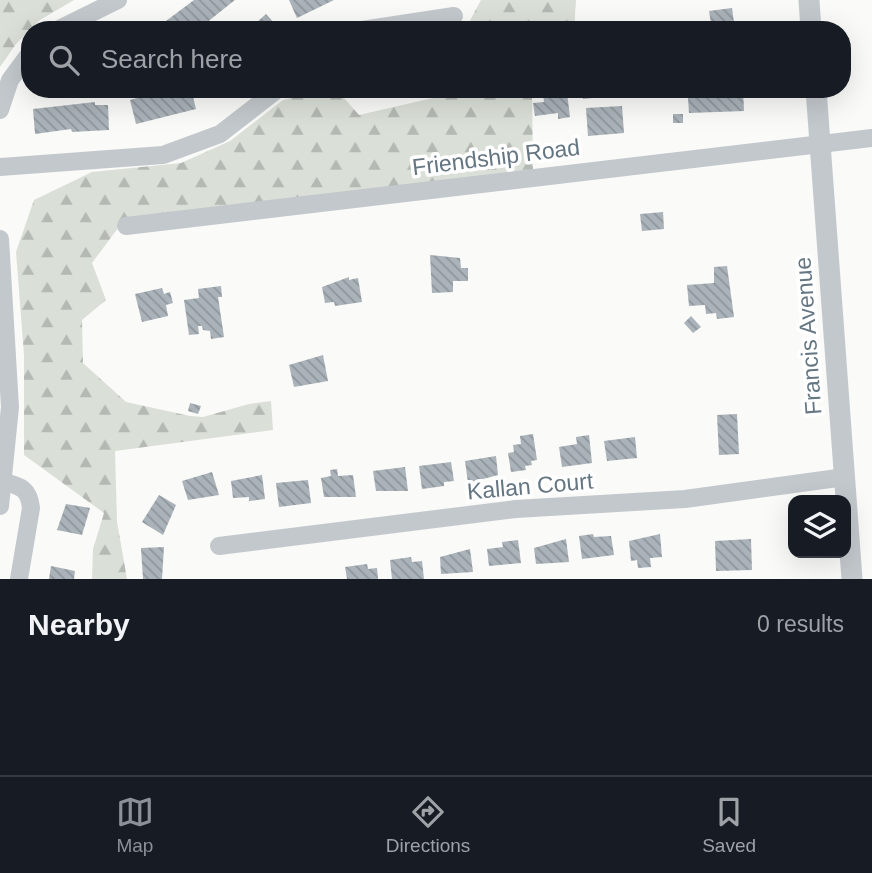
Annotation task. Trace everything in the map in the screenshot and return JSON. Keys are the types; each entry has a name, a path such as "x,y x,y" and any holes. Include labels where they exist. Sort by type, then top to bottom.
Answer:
{"street":[{"path":"75,21 118,0"},
{"path":"809,0 810,21"},
{"path":"421,21 454,16"},
{"path":"0,110 10,80 21,65"},
{"path":"0,167 163,155 220,134 266,98"},
{"name":"Francis Avenue","path":"817,98 852,579"},
{"name":"Friendship Road","path":"126,226 872,138"},
{"path":"0,241 5,407 4,482 0,506"},
{"name":"Kallan Court","path":"219,546 516,509 685,499 845,477"},
{"path":"4,482 19,486 30,497 31,508 19,579"}],"green space":[{"path":"0,0 74,0 39,21 21,21 21,39 0,67"},
{"path":"481,0 576,0 575,21 470,21"},
{"path":"344,98 359,115 433,98 532,98 533,170 121,224 92,263 106,300 82,320 83,363 126,402 190,416 203,417 249,404 271,401 273,430 115,451 117,522 127,579 92,579 93,549 104,513 24,455 24,355 16,252 34,200 92,172 181,163 230,141 283,100"}],"building":[{"path":"194,0 235,0 209,21 166,21"},
{"path":"289,0 334,0 297,18"},
{"path":"732,8 734,21 711,21 709,11"},
{"path":"266,14 272,21 258,21"},
{"path":"193,98 196,109 136,124 130,100"},
{"path":"544,98 568,98 570,117 558,119 558,113 535,116 533,103 544,102"},
{"path":"688,98 743,98 744,111 689,113"},
{"path":"95,102 95,105 108,105 109,130 72,132 71,129 35,134 33,109"},
{"path":"622,106 624,133 588,136 586,108"},
{"path":"673,114 683,114 683,123 673,123"},
{"path":"663,212 664,229 642,231 640,214"},
{"path":"430,255 460,258 461,268 468,268 468,281 453,281 453,292 432,293"},
{"path":"727,266 734,317 717,319 716,313 706,314 705,305 689,306 687,285 714,283 714,267"},
{"path":"349,277 349,280 358,278 362,302 335,306 334,302 325,303 322,287"},
{"path":"221,286 222,297 218,297 224,337 211,339 210,331 203,330 202,326 198,326 199,334 189,335 184,300 199,298 198,289"},
{"path":"162,288 164,294 170,292 173,303 166,305 168,316 142,322 135,294"},
{"path":"691,316 701,327 693,333 684,323"},
{"path":"323,355 328,381 294,387 289,365"},
{"path":"190,403 201,406 198,414 188,411"},
{"path":"737,414 739,454 719,455 717,415"},
{"path":"533,434 537,460 531,461 532,465 525,466 526,470 511,472 508,453 514,452 513,445 521,444 520,436"},
{"path":"589,435 592,463 562,467 559,447 577,444 576,437"},
{"path":"635,437 637,458 607,461 604,441"},
{"path":"496,456 498,475 468,483 465,461"},
{"path":"451,462 454,481 444,482 444,486 422,489 419,466"},
{"path":"405,467 408,491 376,491 373,471"},
{"path":"337,469 338,476 353,475 356,497 324,497 321,478 331,476 330,470"},
{"path":"212,472 219,495 188,500 182,481"},
{"path":"262,475 265,499 249,501 249,497 233,498 231,481"},
{"path":"308,480 311,503 279,507 276,483"},
{"path":"159,495 176,505 163,535 142,522"},
{"path":"66,504 90,508 82,535 57,530"},
{"path":"593,534 594,537 611,536 614,555 582,559 579,536"},
{"path":"660,534 662,557 650,558 651,567 638,568 637,560 631,561 629,541"},
{"path":"566,539 569,562 536,564 534,548"},
{"path":"751,539 752,570 716,571 715,541"},
{"path":"518,540 521,563 489,566 487,549 503,547 502,542"},
{"path":"164,547 162,579 143,579 141,548"},
{"path":"470,549 473,572 441,574 440,557"},
{"path":"411,557 412,562 422,561 424,579 392,579 390,560"},
{"path":"367,564 368,569 377,568 378,579 347,579 345,567"},
{"path":"51,566 75,571 74,579 49,579"}]}
